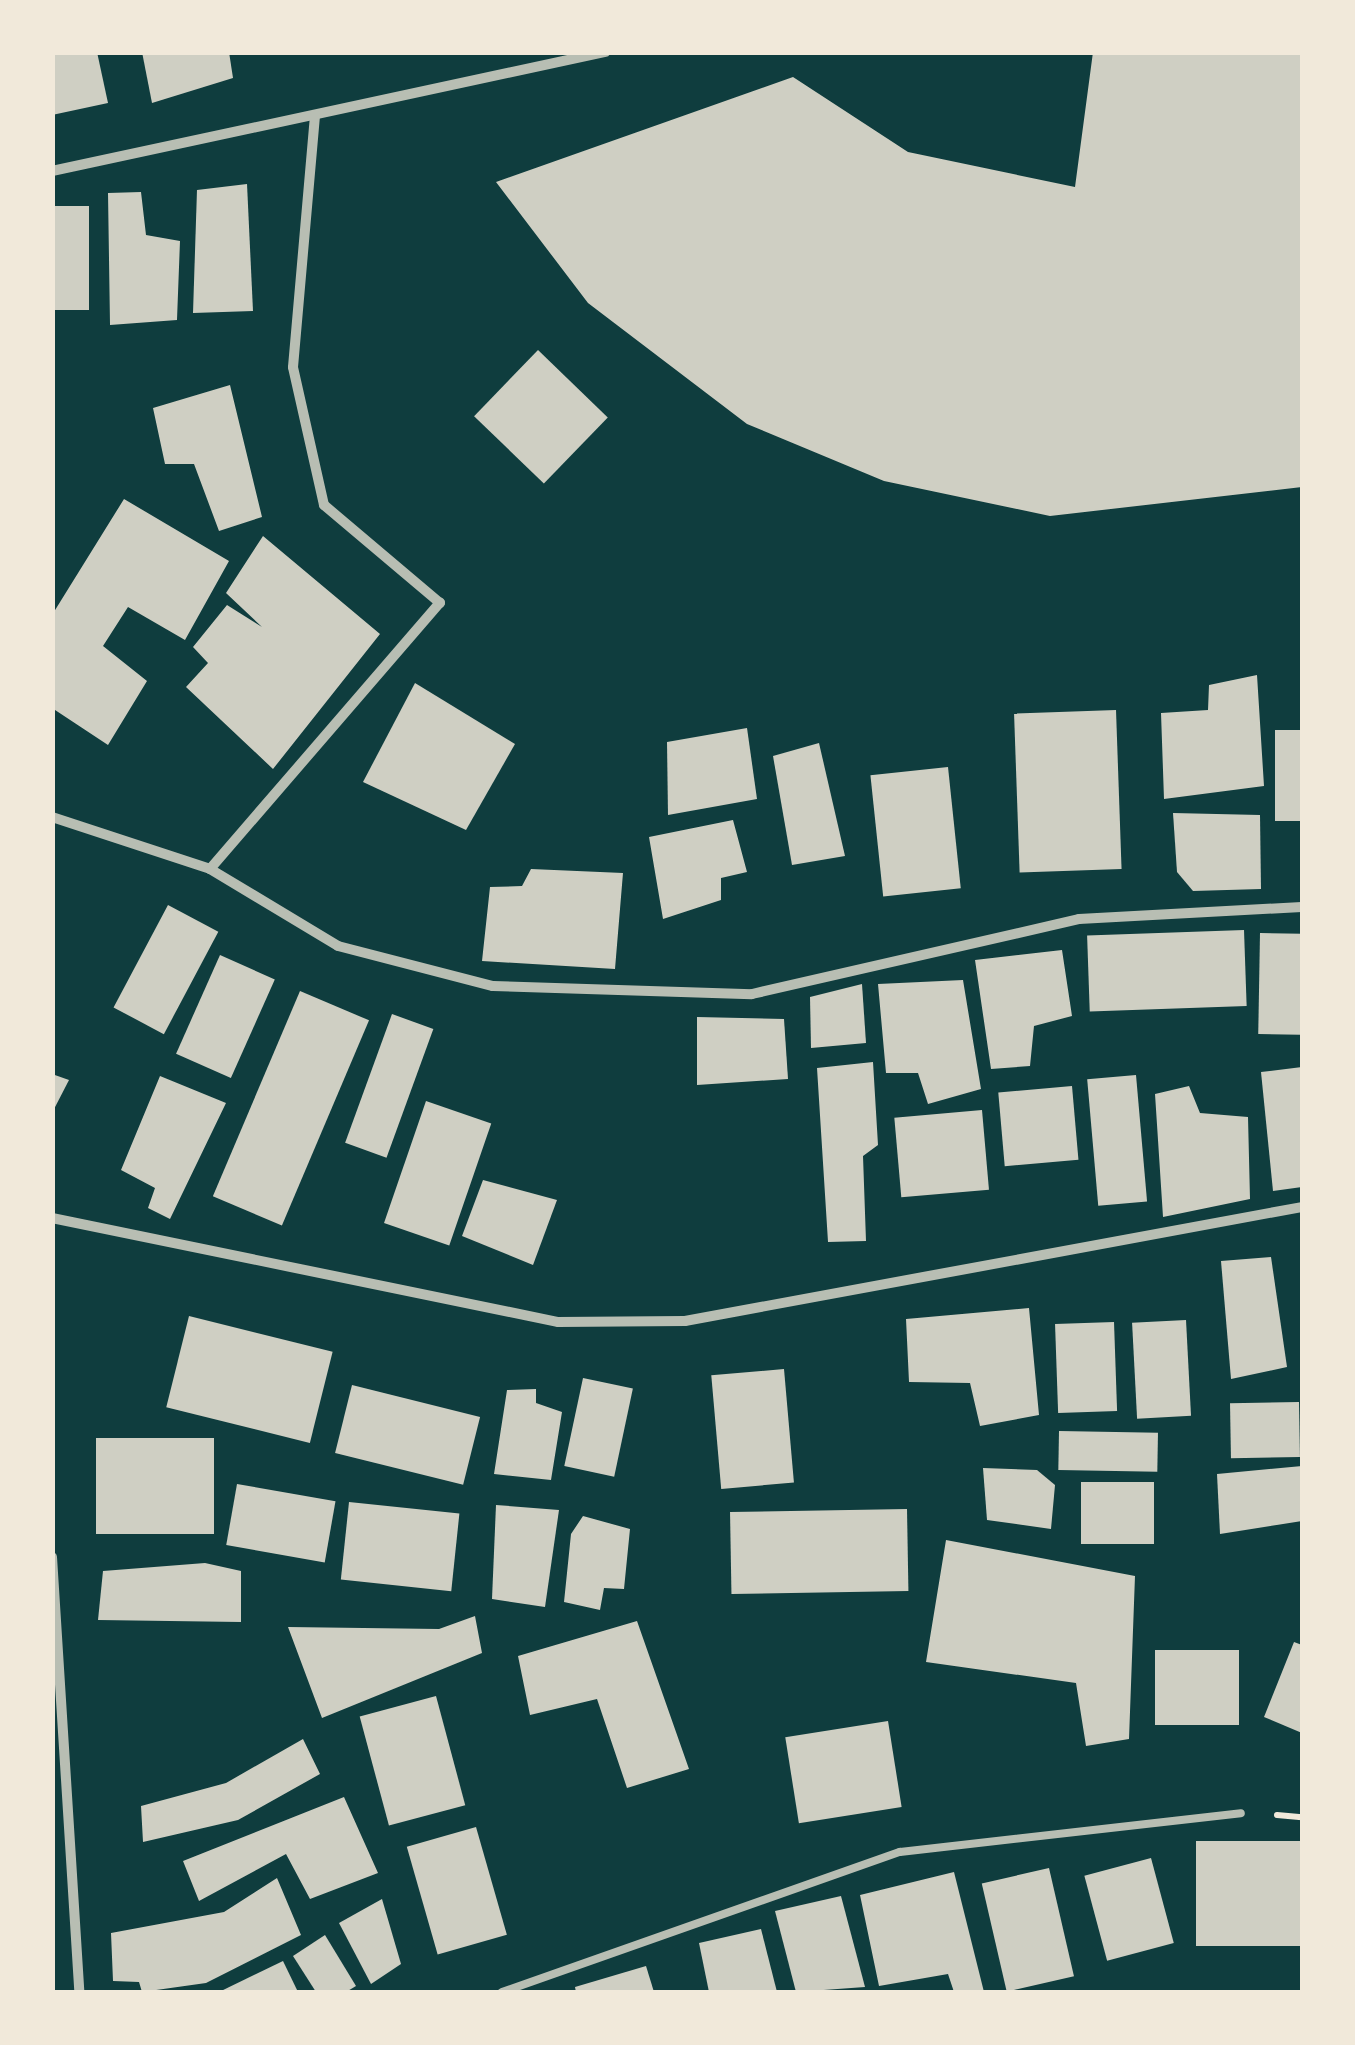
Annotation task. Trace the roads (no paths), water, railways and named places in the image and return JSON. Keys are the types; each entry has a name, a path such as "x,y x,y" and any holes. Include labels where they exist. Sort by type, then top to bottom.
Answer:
{"street":[{"path":"52,171 605,52"},
{"path":"210,869 440,603 324,505 293,366 316,115"},
{"path":"52,817 210,869 338,946 493,986 752,994 1080,919 1302,907"},
{"path":"52,1218 558,1322 684,1320 1302,1207"},
{"path":"52,1557 78,1992"}],"lane":[{"path":"502,1992 794,1882 900,1852 1241,1813"}]}
